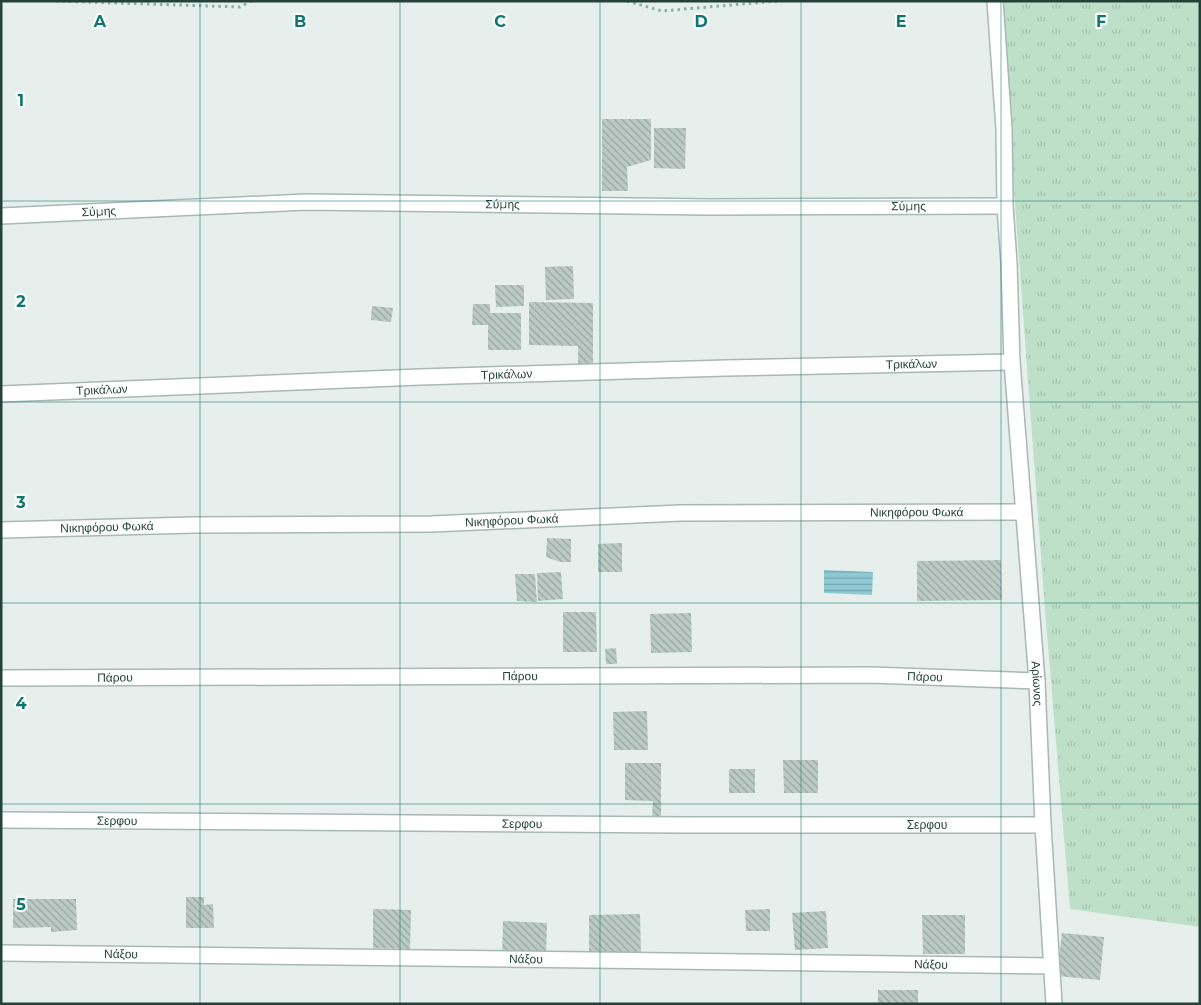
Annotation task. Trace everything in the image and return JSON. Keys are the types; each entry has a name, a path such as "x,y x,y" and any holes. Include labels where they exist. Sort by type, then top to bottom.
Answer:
{"street":[{"name":"Αρίωνος","path":"995,1 1004,129 1005,206 1012,362 1038,681 1043,825 1054,1004"},
{"name":"Σύμης","path":"1,216 306,202 711,207 1005,206"},
{"name":"Τρικάλων","path":"1,394 499,375 1012,362"},
{"name":"Νικηφόρου Φωκά","path":"1,530 194,525 432,524 681,514 1023,512"},
{"name":"Πάρου","path":"1,678 871,675 1038,681"},
{"name":"Σερφου","path":"1,820 683,825 1043,825"},
{"name":"Νάξου","path":"1,953 1051,966"}],"path":[{"path":"56,1 240,7 251,1"},
{"path":"627,1 662,11 778,1"}],"green space":[{"path":"1000,1 1200,1 1200,927 1070,909 1045,610"},
{"path":"1179,1 1200,1 1200,41"}],"water":[{"path":"824,570 873,572 872,595 824,593"}],"building":[{"path":"602,119 651,119 651,160 627,167 628,191 602,191"},
{"path":"654,128 686,128 685,169 654,168"},
{"path":"573,266 574,299 546,300 545,267"},
{"path":"495,285 524,285 524,306 496,307"},
{"path":"529,302 593,303 593,364 578,364 578,346 529,345"},
{"path":"473,304 490,304 490,313 521,313 521,350 488,350 488,325 472,325"},
{"path":"372,306 393,308 391,322 371,320"},
{"path":"547,538 571,539 571,562 560,562 546,557"},
{"path":"622,543 622,572 598,572 598,544"},
{"path":"1001,560 1002,600 917,601 917,561"},
{"path":"561,572 563,599 538,601 537,573"},
{"path":"515,574 535,574 537,602 517,601"},
{"path":"563,612 596,612 597,652 563,652"},
{"path":"691,613 692,652 651,653 650,614"},
{"path":"616,648 617,664 606,664 605,649"},
{"path":"647,711 648,750 614,750 613,712"},
{"path":"783,760 818,760 818,793 784,793"},
{"path":"625,763 661,763 661,818 652,818 653,801 625,800"},
{"path":"729,769 755,769 755,793 729,793"},
{"path":"186,897 204,897 204,905 213,904 214,928 186,928"},
{"path":"13,899 76,899 77,930 51,932 51,927 13,928"},
{"path":"373,909 411,910 410,949 373,948"},
{"path":"770,909 770,931 746,931 745,910"},
{"path":"826,911 828,948 795,950 792,913"},
{"path":"640,914 641,952 589,952 589,915"},
{"path":"922,915 965,915 965,954 923,954"},
{"path":"503,921 547,923 546,958 502,957"},
{"path":"1062,933 1104,937 1100,980 1057,976"},
{"path":"878,990 918,990 918,1004 878,1004"}]}
